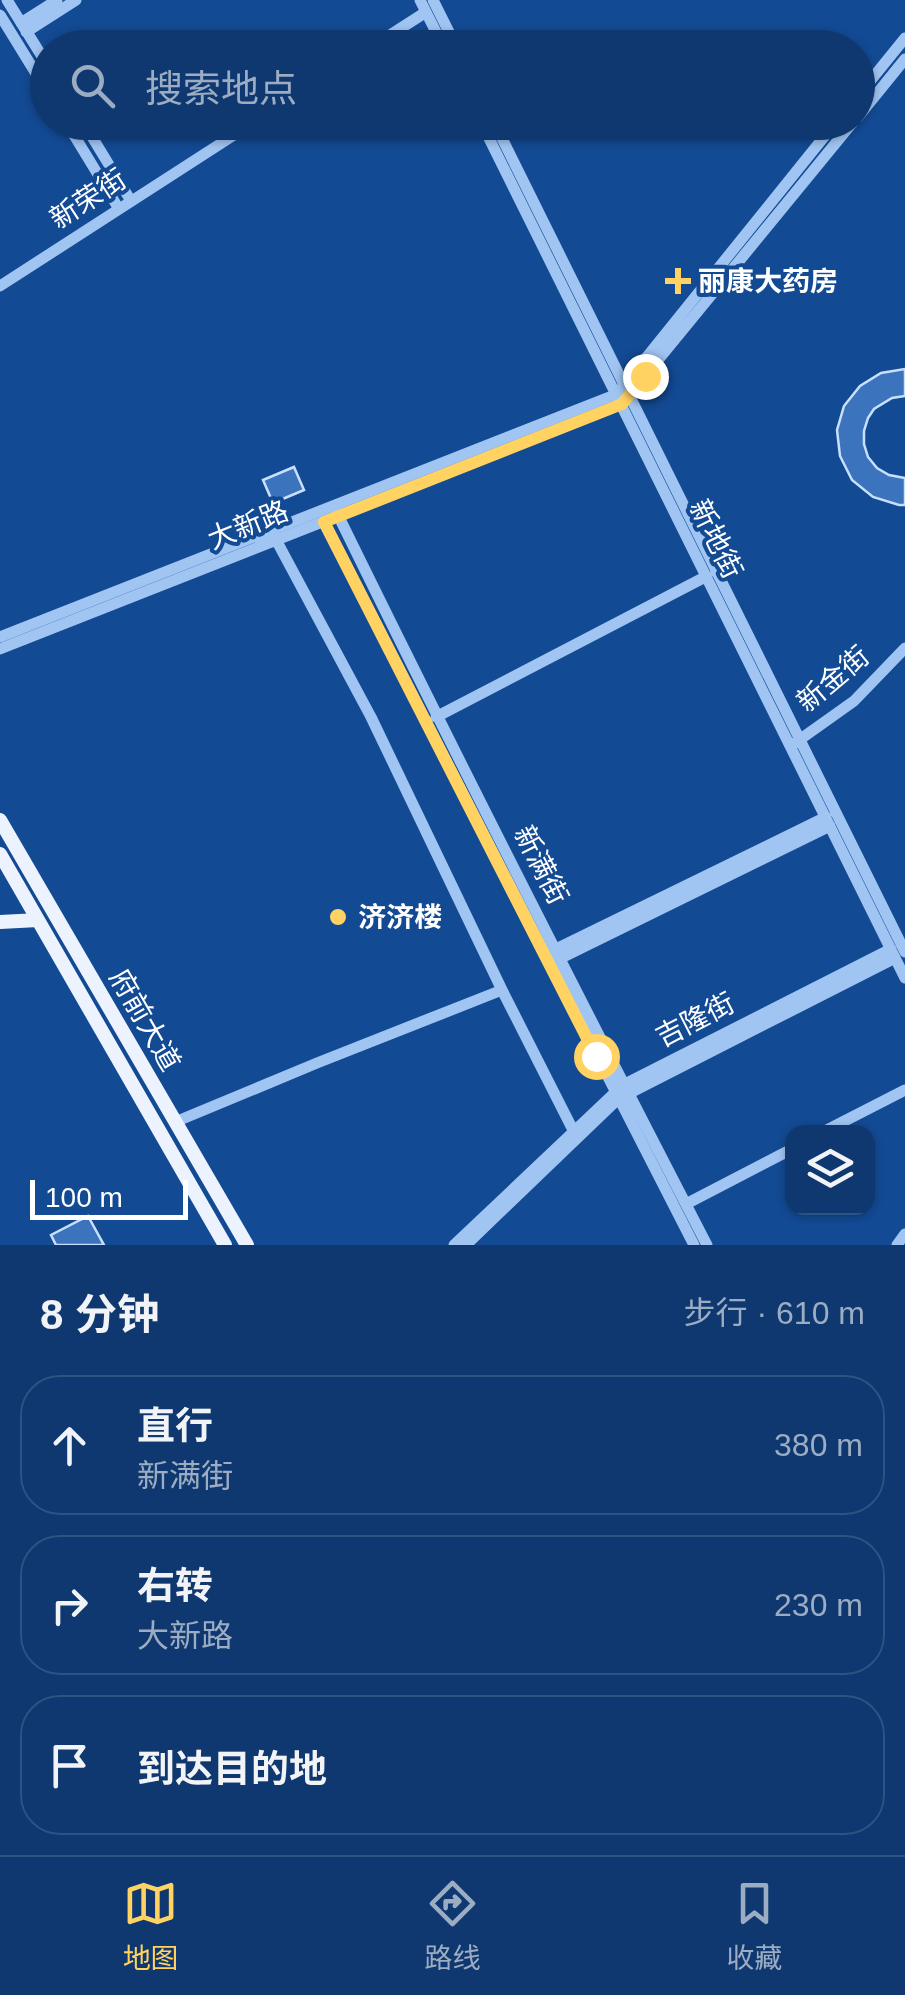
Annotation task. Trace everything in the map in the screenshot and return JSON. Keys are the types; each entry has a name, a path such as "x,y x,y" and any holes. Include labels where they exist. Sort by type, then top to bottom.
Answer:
{"main road":[{"name":"府前大道","path":"0,820 246,1245"},
{"name":"府前大道","path":"0,854 225,1245"},
{"path":"0,922 38,920"}],"street":[{"path":"7,0 30,38"},
{"path":"24,28 57,0"},
{"path":"24,28 76,0"},
{"path":"393,30 426,4"},
{"path":"426,4 437,30"},
{"path":"426,4 444,30"},
{"path":"0,15 30,64"},
{"path":"875,75 905,38"},
{"name":"大新路","path":"875,96 905,59"},
{"path":"77,140 119,210"},
{"path":"93,140 131,201"},
{"name":"新荣街","path":"0,286 226,140"},
{"name":"新地街","path":"490,140 828,822 897,953"},
{"name":"新地街","path":"503,140 897,953 905,978"},
{"name":"大新路","path":"0,637 619,399 822,140"},
{"name":"大新路","path":"0,649 324,522 619,399 838,140"},
{"name":"新满街","path":"334,506 436,717 558,954 694,1245"},
{"name":"新满街","path":"324,522 620,1092 707,1245"},
{"path":"272,531 371,717 574,1130"},
{"path":"436,717 707,576"},
{"name":"新金街","path":"791,746 854,700 905,648"},
{"path":"558,954 828,822"},
{"name":"吉隆街","path":"454,1245 574,1130 620,1092 897,953"},
{"path":"176,1122 502,990"},
{"name":"吉隆街","path":"466,1245 582,1136 620,1092"},
{"path":"839,1125 905,1094"},
{"path":"849,1125 905,1094"},
{"path":"687,1207 785,1156"},
{"path":"897,1245 905,1234"}],"building":[{"path":"905,369 905,396 892,398 874,409 864,431 868,457 877,468 905,478 905,505 899,505 873,497 852,480 840,456 837,430 844,406 860,386 881,373"},
{"path":"294,467 304,490 273,503 263,480"},
{"path":"88,1216 104,1245 56,1245 51,1235"}],"place":[{"name":"丽康大药房","path":"678,281"},
{"name":"济济楼","path":"338,917"}],"route":[{"path":"596,1056 324,522 622,404 645,376"}]}
